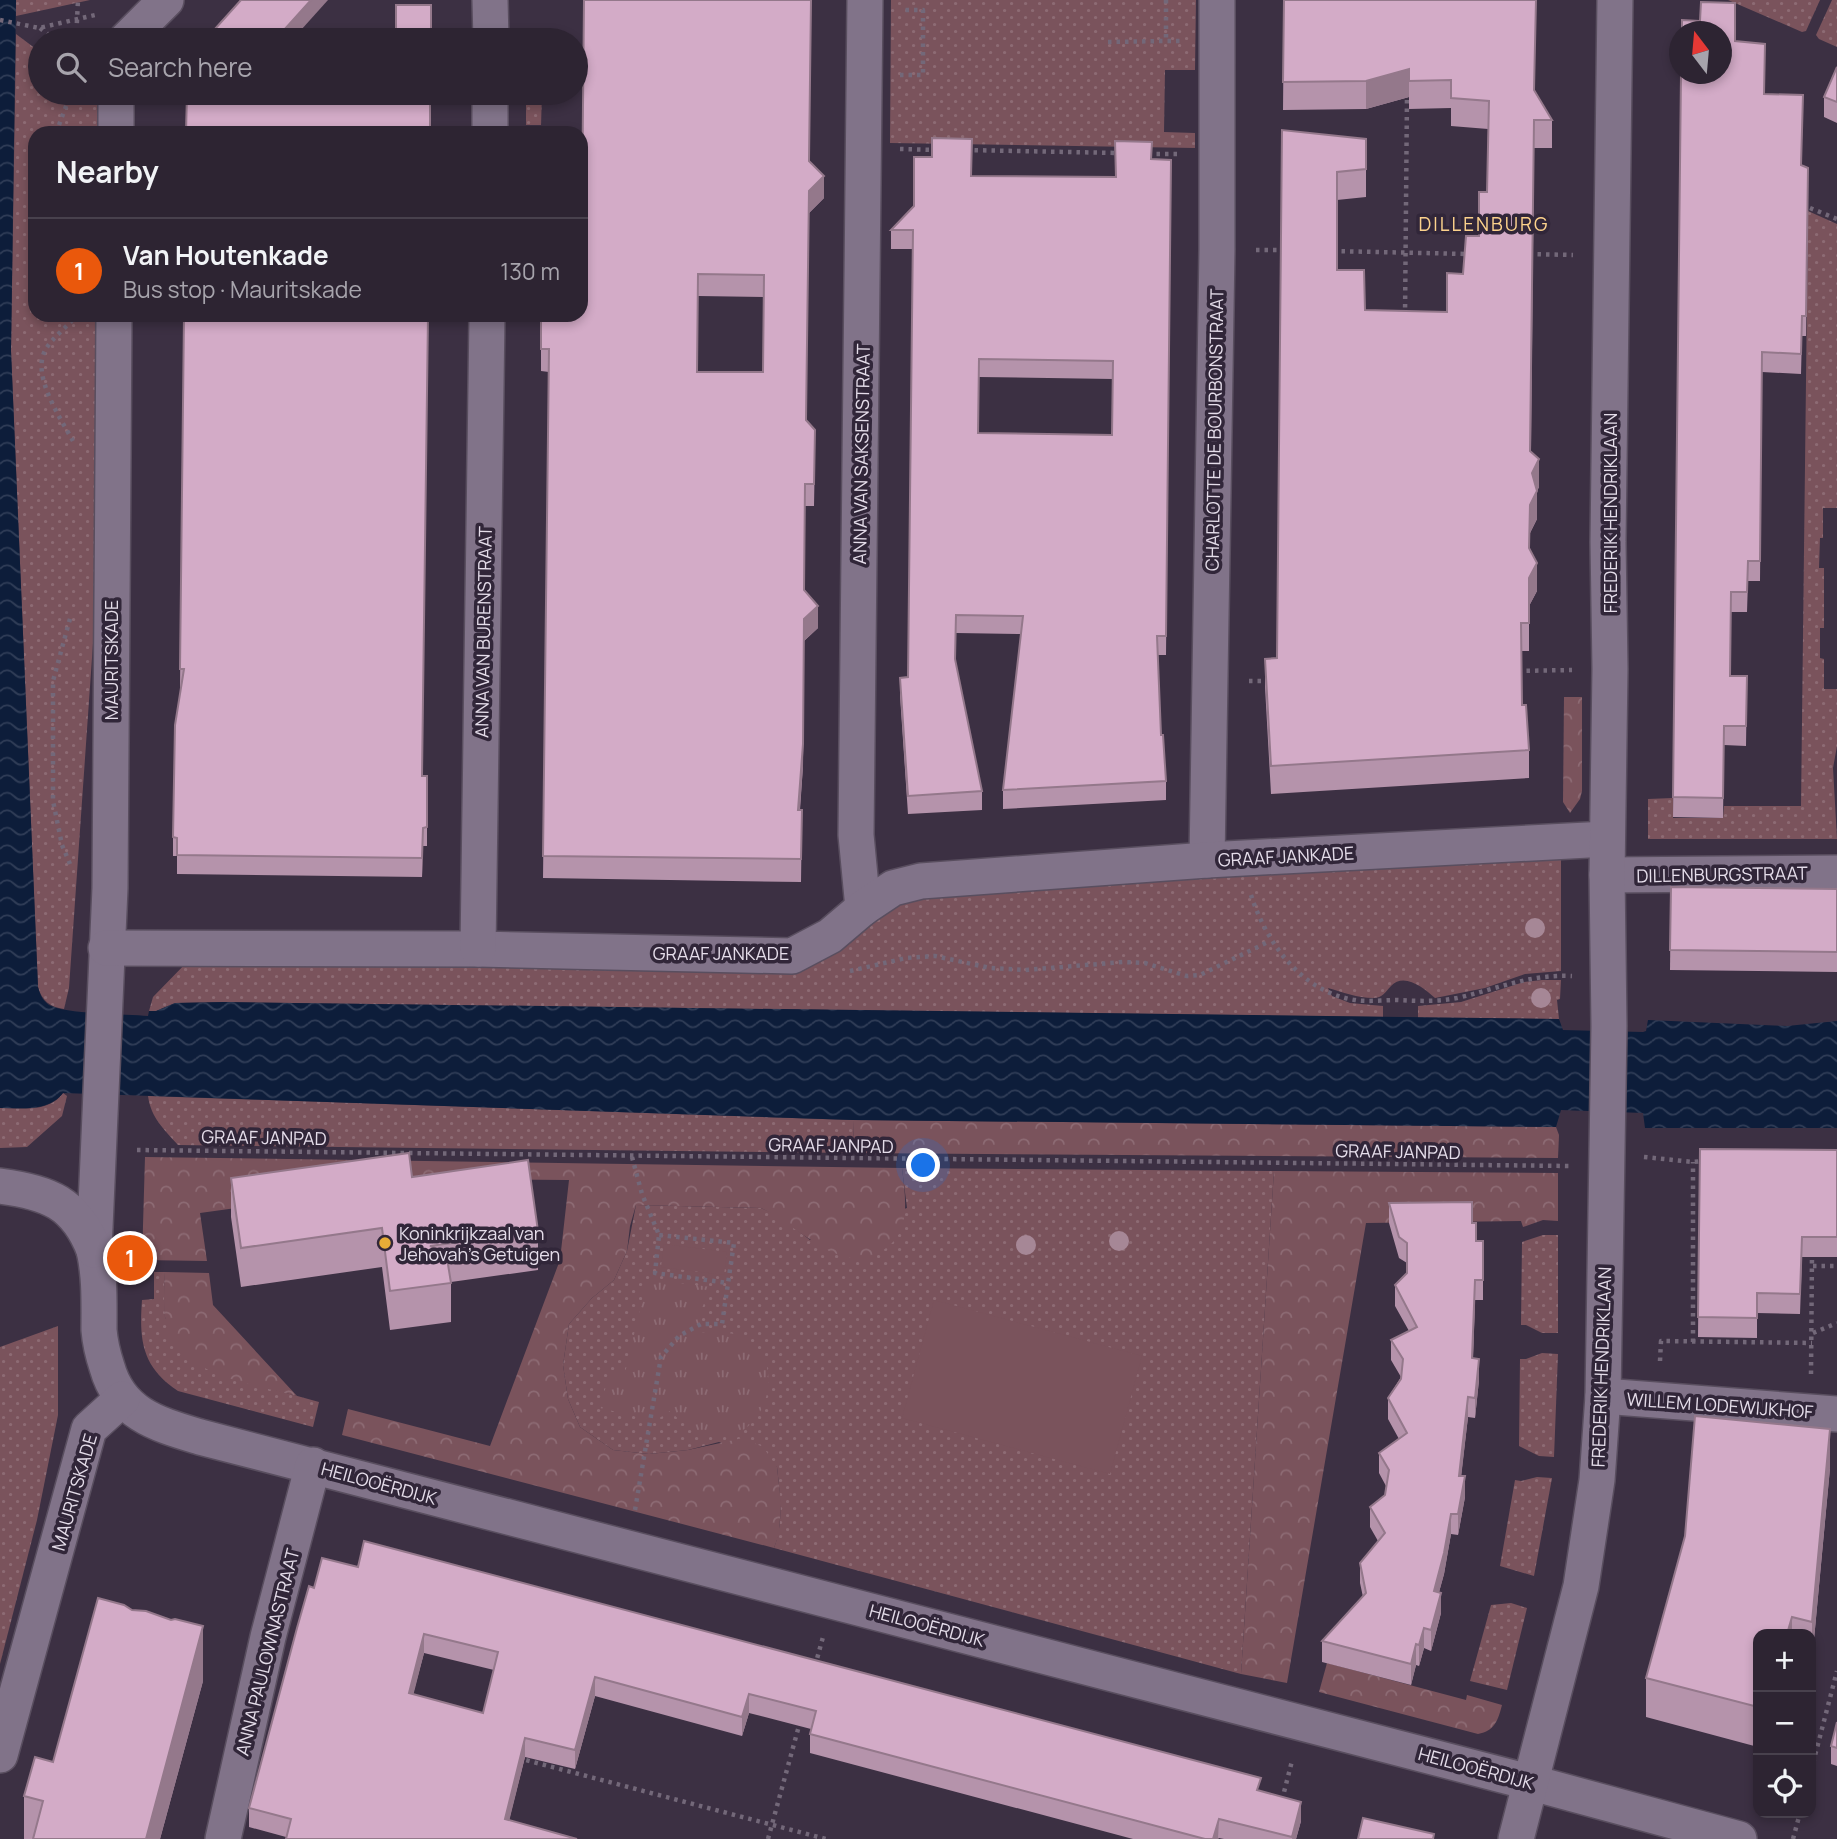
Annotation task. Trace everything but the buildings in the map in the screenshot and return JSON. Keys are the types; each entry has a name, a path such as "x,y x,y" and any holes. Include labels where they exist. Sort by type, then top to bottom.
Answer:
{"street":[{"path":"139,28 166,0"},
{"path":"490,0 491,28"},
{"name":"ANNA VAN SAKSENSTRAAT","path":"863,908 856,835 865,0"},
{"name":"CHARLOTTE DE BOURBONSTRAAT","path":"1208,860 1217,249 1217,0"},
{"name":"FREDERIK HENDRIKLAAN","path":"1516,1839 1581,1586 1597,1480 1603,1396 1609,1026 1606,875 1615,0"},
{"path":"116,105 116,126"},
{"path":"490,126 491,105"},
{"name":"MAURITSKADE","path":"97,1151 110,874 114,322"},
{"name":"ANNA VAN BURENSTRAAT","path":"478,949 487,322"},
{"name":"GRAAF JANKADE","path":"106,948 478,949 792,956 830,936 863,908 893,888 921,881 1208,860 1607,839"},
{"name":"DILLENBURGSTRAAT","path":"1606,875 1837,873"},
{"path":"97,1151 94,1250 99,1281 99,1331 110,1377 122,1399"},
{"path":"0,1186 22,1188 62,1204 80,1220 94,1250"},
{"name":"WILLEM LODEWIJKHOF","path":"1603,1396 1823,1412"},
{"name":"MAURITSKADE","path":"0,1755 89,1429 122,1399"},
{"name":"HEILOOËRDIJK","path":"122,1399 140,1414 160,1425 1739,1839"},
{"name":"ANNA PAULOWNASTRAAT","path":"223,1839 268,1637 313,1465"}],"path":[{"path":"76,28 78,0"},
{"path":"0,20 39,27 76,19"},
{"path":"1108,42 1166,41"},
{"path":"1405,322 1407,93"},
{"path":"59,126 66,105"},
{"path":"864,149 945,150"},
{"path":"959,150 1122,153"},
{"path":"1135,153 1216,155"},
{"path":"1810,208 1837,219"},
{"path":"1217,249 1298,251"},
{"path":"1325,251 1475,254"},
{"path":"1517,254 1613,255"},
{"path":"70,322 44,350 41,371 49,395 76,448"},
{"path":"71,868 62,845 53,801 52,681 61,644 74,609"},
{"path":"1505,672 1610,669"},
{"path":"1209,681 1274,681"},
{"path":"1246,858 1248,887 1270,941 1283,958 1316,985 1331,993 1355,1000 1426,1001 1453,998 1547,975 1608,978"},
{"name":"GRAAF JANPAD","path":"97,1151 632,1157 1607,1152 1693,1162 1706,1161"},
{"path":"632,1157 642,1194 659,1235 655,1273 729,1283"},
{"path":"1693,1162 1693,1342"},
{"path":"629,1549 661,1357 679,1336 701,1324 722,1324 734,1243 659,1235"},
{"path":"1812,1241 1812,1343 1823,1412"},
{"path":"1813,1266 1837,1266"},
{"path":"1813,1333 1837,1323"},
{"path":"1657,1400 1661,1342 1812,1343"},
{"path":"815,1667 833,1601"},
{"path":"1815,1755 1837,1671"},
{"path":"768,1839 801,1719"},
{"path":"1279,1813 1302,1723"},
{"path":"512,1757 826,1839"},
{"path":"1793,1839 1799,1818"}],"green space":[{"path":"16,0 90,0 16,16"},
{"path":"891,0 1196,0 1195,70 1165,70 1164,132 1195,133 1195,148 890,143"},
{"path":"1728,0 1820,0 1806,31 1802,32"},
{"path":"1832,0 1837,0 1837,47 1816,35"},
{"path":"16,34 28,43 28,105 101,105 102,126 28,126 28,322 98,322 97,586 69,988 64,1009 47,1002 38,987 11,351"},
{"path":"526,105 542,105 541,125 526,125"},
{"path":"1808,211 1837,224 1837,508 1823,508 1819,568 1824,568 1824,628 1820,628 1820,658 1824,659 1824,689 1837,689 1837,746 1833,768 1837,839 1648,839 1648,799 1673,798 1673,818 1723,818 1724,806 1801,806"},
{"path":"1564,697 1582,697 1582,791 1570,813 1563,802"},
{"path":"1561,855 1561,971 1525,974 1485,988 1435,998 1420,986 1408,981 1396,982 1376,998 1356,996 1328,988 1332,996 1350,1003 1383,1006 1383,1017 224,1002 175,1003 149,1011 153,997 190,959 805,964 833,954 883,913 920,893"},
{"path":"1561,980 1560,999 1557,1000 1559,1019 1418,1018 1418,1006 1461,1002 1524,982"},
{"path":"63,1093 67,1096 62,1116 27,1147 0,1148 0,1108 42,1107"},
{"path":"148,1096 853,1120 854,1153 178,1145 155,1117"},
{"path":"853,1120 1556,1127 1559,1135 1558,1158 854,1153"},
{"path":"145,1157 902,1168 905,1211 900,1232 894,1241 876,1256 858,1259 829,1250 761,1208 636,1205 627,1251 614,1280 592,1298 569,1324 563,1365 568,1399 580,1427 613,1450 649,1454 688,1450 743,1438 763,1447 777,1467 781,1503 779,1534 774,1548 342,1435 348,1409 490,1446 560,1260 569,1180 447,1179 200,1213 207,1261 142,1260"},
{"path":"902,1168 1274,1171 1241,1674 774,1548 780,1518 777,1467 719,1442 688,1450 649,1454 613,1450 580,1427 568,1399 563,1365 569,1324 592,1298 614,1280 627,1251 636,1205 761,1208 779,1216 810,1240 907,1208"},
{"path":"1274,1171 1558,1173 1558,1221 1543,1220 1523,1227 1521,1221 1366,1223 1287,1683 1241,1674"},
{"path":"1543,1235 1558,1235 1558,1333 1542,1333 1521,1325 1522,1242"},
{"path":"664,1244 727,1252 724,1275 661,1267"},
{"path":"154,1272 164,1272 165,1318 225,1376 319,1402 313,1427 178,1391 166,1382 145,1352 141,1328 142,1300 154,1299"},
{"path":"164,1272 209,1273 213,1305 297,1396 209,1370 180,1350 171,1337 166,1322"},
{"path":"647,1279 711,1287 702,1308 698,1333 736,1335 759,1350 768,1374 765,1400 752,1422 731,1435 703,1434 670,1411 655,1421 600,1408 610,1371 625,1373"},
{"path":"934,1300 1142,1356 1110,1474 902,1418"},
{"path":"58,1326 58,1415 37,1520 0,1664 0,1347"},
{"path":"1542,1353 1558,1354 1554,1457 1539,1456 1519,1446 1520,1359"},
{"path":"1552,1478 1534,1576 1500,1566 1515,1480"},
{"path":"1511,1603 1527,1608 1507,1690 1470,1681 1491,1605"},
{"path":"1327,1663 1466,1700 1467,1695 1502,1705 1495,1724 1478,1734 1319,1692"}],"water":[{"path":"0,0 16,0 11,351 38,987 49,1005 82,1012 148,1016 149,1011 175,1003 224,1002 1559,1019 1563,1030 1643,1032 1646,1031 1648,1020 1787,1026 1837,1021 1837,1128 1645,1128 1643,1113 1561,1110 1556,1127 853,1120 63,1093 42,1106 0,1108"}],"place":[{"name":"Koninkrijkzaal van Jehovah's Getuigen","path":"385,1243"},
{"name":"Van Houtenkade","path":"130,1258"}],"district":[{"name":"DILLENBURG","path":"1484,224"}]}
